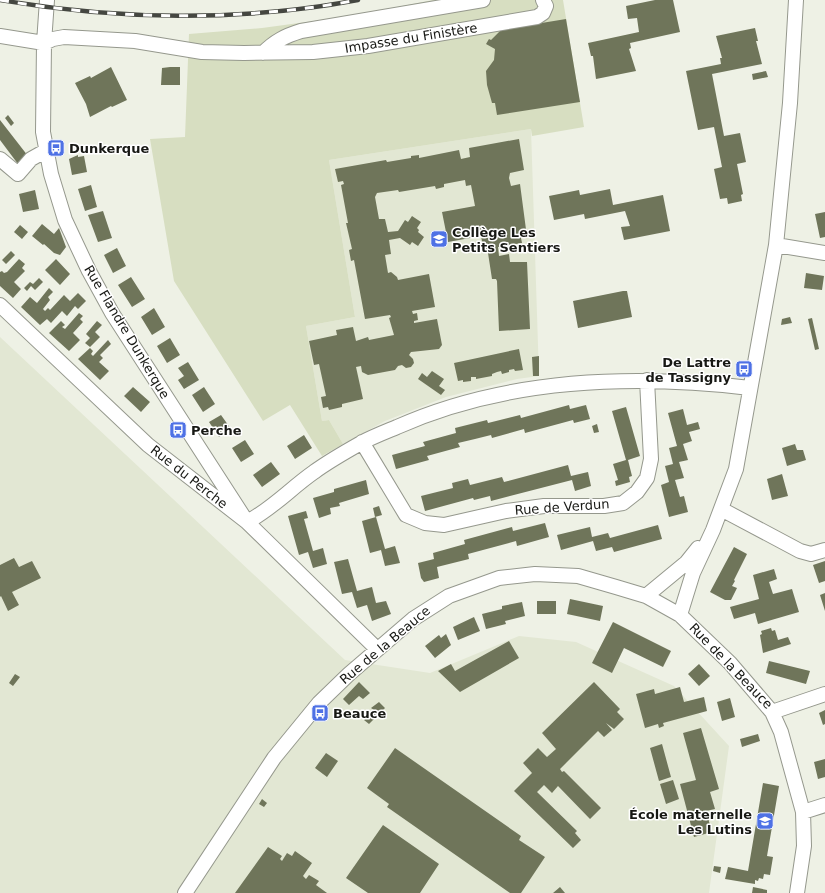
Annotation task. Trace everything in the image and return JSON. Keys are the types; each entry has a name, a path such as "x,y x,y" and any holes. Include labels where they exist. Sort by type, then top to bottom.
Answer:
{"street":[{"name":"Impasse du Finistère","path":"263,53 273,43 284,36 301,31 483,0"},
{"name":"Impasse du Finistère","path":"0,36 44,43 53,38 64,37 135,41 202,52 313,52 368,46 537,17 543,14 546,6 543,0"},
{"path":"680,615 693,573 713,530 736,470 776,245 790,103 796,0"},
{"name":"Rue Flandre Dunkerque","path":"46,3 43,132 51,174 65,220 89,271 112,313 247,522"},
{"path":"0,159 18,174 32,159 47,150"},
{"path":"776,245 825,253"},
{"name":"Rue du Perche","path":"0,305 148,445 247,522 377,649"},
{"path":"247,522 262,514 314,472 362,442 421,416 456,404 514,390 559,385 647,380 701,382 750,388"},
{"name":"Rue de Verdun","path":"362,442 406,514 425,523 444,525 506,511 544,506 604,506 624,503 637,492 647,478 651,459 647,380"},
{"path":"721,508 800,551 811,554 825,550"},
{"path":"646,596 686,563 713,530"},
{"name":"Rue de la Beauce","path":"185,893 274,758 319,703 377,649 413,619 438,602 461,590 499,578 535,574 578,576 646,596 680,615 730,663 772,712 825,694"},
{"path":"772,712 781,732 804,812 804,846 796,893"},
{"path":"804,812 825,806"}],"shaded area":[{"path":"433,0 563,0 584,127 532,136 531,129 329,160 355,317 306,326 322,421 329,420 343,444 322,456 290,405 263,421 174,281 150,139 185,137 189,34 262,28 351,16"},
{"name":"Collège Les Petits Sentiers","path":"531,129 539,376 517,379 446,397 385,421 343,444 329,420 322,421 306,326 355,317 329,160"},
{"path":"0,337 345,660 430,673 519,636 576,642 674,686 729,746 709,893 0,893"}],"building":[{"path":"655,0 673,0 680,32 630,43 631,48 629,49 636,71 596,79 593,56 591,56 588,43 639,32 637,18 628,19 626,6"},
{"path":"566,19 580,102 497,115 495,103 492,103 487,85 486,71 494,60 495,49 486,44 489,39 491,40 500,31 499,30"},
{"path":"755,28 758,41 756,41 762,64 712,74 724,136 740,133 746,162 737,164 743,194 741,195 742,201 728,204 727,198 720,199 714,169 722,167 714,127 698,130 686,71 721,64 720,58 722,58 716,36"},
{"path":"111,67 127,100 112,107 111,106 90,117 86,104 75,83 90,76 91,78"},
{"path":"180,67 180,85 161,85 162,68"},
{"path":"766,71 768,77 753,80 752,74"},
{"path":"8,115 14,123 11,126 5,118"},
{"path":"0,120 28,156 18,164 0,140"},
{"path":"519,139 524,170 510,173 509,178 511,186 520,184 527,237 521,238 522,243 498,247 499,256 509,254 510,262 527,262 530,329 499,331 497,281 496,279 492,279 488,253 484,252 481,236 448,242 442,212 475,206 471,185 466,186 465,180 444,184 444,187 436,189 435,186 399,192 398,190 377,193 375,197 379,219 385,219 388,232 398,231 405,220 408,222 412,216 421,222 417,228 419,230 418,232 424,237 418,246 412,242 410,245 400,238 389,240 391,254 385,255 388,273 391,272 397,277 398,280 429,274 435,307 412,311 413,314 417,313 418,320 414,321 414,323 437,319 442,345 439,349 411,352 409,355 413,359 414,363 411,367 406,368 402,365 398,366 395,370 368,375 362,372 361,366 356,367 363,399 342,404 342,407 329,410 328,407 323,408 321,397 326,396 319,364 314,365 309,341 337,335 336,330 353,327 356,341 368,337 369,340 394,335 389,318 391,317 390,315 365,319 354,260 351,261 349,250 352,249 346,223 348,223 341,185 344,184 343,181 338,182 335,169 386,160 387,162 411,158 411,156 419,155 419,158 459,150 461,159 470,157 469,148"},
{"path":"78,155 78,157 84,156 87,172 72,175 69,159"},
{"path":"91,185 97,207 85,211 78,189"},
{"path":"610,189 613,205 663,195 670,231 624,240 621,227 630,226 625,211 585,219 584,214 554,220 549,196 579,190 580,195"},
{"path":"35,190 39,209 23,212 19,194"},
{"path":"103,211 112,238 98,242 88,215"},
{"path":"825,212 825,237 820,238 815,214"},
{"path":"42,224 54,234 59,228 66,247 60,255 54,253 32,236"},
{"path":"20,225 28,232 22,239 14,232"},
{"path":"117,248 126,266 113,273 104,255"},
{"path":"11,251 15,255 6,264 2,260"},
{"path":"19,259 25,264 22,268 25,271 14,282 21,289 13,298 0,286 0,272 7,272"},
{"path":"56,259 70,274 60,285 45,270"},
{"path":"806,273 824,276 822,290 804,288"},
{"path":"131,277 145,299 132,307 118,285"},
{"path":"39,278 43,282 35,290 31,286 27,291 24,288 30,282 33,284"},
{"path":"49,288 53,292 48,297 50,300 43,309 45,311 48,308 50,310 64,295 70,301 78,293 86,301 78,309 75,306 67,316 62,311 51,323 47,319 40,325 21,307 30,297 37,303"},
{"path":"627,291 632,317 578,328 573,301"},
{"path":"154,308 165,327 152,335 141,317"},
{"path":"79,313 83,316 80,319 83,322 73,333 80,340 69,351 49,333 61,321 65,325 62,327 65,329"},
{"path":"790,317 792,323 781,325 782,319"},
{"path":"812,318 819,349 815,350 808,319"},
{"path":"97,321 102,325 95,332 100,337 90,347 85,343 90,338 86,334"},
{"path":"170,338 180,355 167,363 157,346"},
{"path":"108,340 111,344 100,355 103,358 99,362 109,371 100,380 78,359 90,348 93,351 91,354 93,356"},
{"path":"519,349 523,370 515,371 514,369 502,374 501,371 492,374 492,376 476,379 476,377 471,377 471,381 458,381 454,363"},
{"path":"539,356 539,376 533,376 532,357"},
{"path":"188,362 199,380 184,389 178,380 184,376 178,368"},
{"path":"432,371 444,379 439,386 445,390 441,395 418,379 422,373 427,377"},
{"path":"133,387 150,402 141,412 124,396"},
{"path":"204,387 215,404 203,412 192,395"},
{"path":"569,405 570,409 586,405 590,419 574,423 573,420 525,433 524,429 492,438 491,435 458,443 460,447 427,456 429,460 396,469 392,455 425,446 423,442 456,433 455,428 487,420 488,423 520,415 521,418"},
{"path":"626,407 640,456 628,460 632,476 629,477 630,482 616,486 615,481 618,480 613,464 626,460 612,411"},
{"path":"683,409 687,425 698,422 700,429 689,432 692,441 683,444 688,460 679,462 684,478 675,480 680,497 684,496 688,512 669,517 661,485 669,482 665,466 673,464 669,448 677,446 668,413"},
{"path":"221,415 231,429 219,437 209,422"},
{"path":"597,424 599,432 594,433 592,426"},
{"path":"304,435 312,448 295,459 287,446"},
{"path":"245,440 254,454 241,462 232,448"},
{"path":"795,444 797,450 803,450 806,460 787,466 782,448"},
{"path":"271,462 280,474 262,487 253,475"},
{"path":"568,465 571,476 588,472 591,486 575,491 572,480 491,501 490,496 474,500 473,498 425,511 421,496 453,488 452,483 468,479 470,485 502,477 504,482"},
{"path":"782,474 788,496 772,500 767,479"},
{"path":"366,480 369,494 339,503 340,506 330,508 331,514 319,518 313,498 334,492 334,489"},
{"path":"379,506 382,515 375,517 373,508"},
{"path":"306,511 308,518 304,519 313,551 323,548 327,564 313,568 308,552 299,555 288,516"},
{"path":"376,517 385,549 395,546 400,563 385,566 381,550 370,553 362,521"},
{"path":"545,523 549,537 517,546 516,541 468,554 469,559 437,567 439,578 424,582 421,578 418,563 434,559 433,553 465,544 464,540 512,527 513,531"},
{"path":"658,525 662,539 614,552 612,547 596,551 593,541 561,550 557,535 590,527 592,537 608,533 610,538"},
{"path":"734,547 747,554 732,586 737,588 731,600 725,600 710,592"},
{"path":"14,558 19,567 32,561 41,578 12,592 19,605 8,611 1,596 0,597 0,565"},
{"path":"348,559 357,591 372,587 376,603 386,601 391,614 372,621 367,605 357,608 352,592 342,594 334,562"},
{"path":"825,561 825,581 819,583 813,565"},
{"path":"774,569 777,579 769,582 773,594 792,589 799,612 758,624 755,613 734,619 730,607 759,599 753,575"},
{"path":"825,593 825,611 820,595"},
{"path":"570,599 603,606 600,621 567,614"},
{"path":"537,601 556,601 556,614 537,614"},
{"path":"522,602 525,616 505,621 506,624 486,629 482,614 502,609 502,606"},
{"path":"474,617 480,631 458,640 453,627"},
{"path":"613,622 671,651 663,667 624,648 612,673 592,663"},
{"path":"771,628 772,631 775,630 778,640 788,637 791,644 763,653 760,635 762,634 761,631"},
{"path":"446,634 451,645 435,658 425,646 439,635 441,638"},
{"path":"509,641 519,658 460,692 438,671 451,664 455,671"},
{"path":"769,661 810,671 806,684 766,673"},
{"path":"699,664 710,676 699,686 688,674"},
{"path":"15,674 20,677 13,686 9,683"},
{"path":"359,682 370,693 363,699 359,696 349,705 343,699"},
{"path":"594,682 620,709 617,712 624,719 614,729 606,723 612,730 604,737 598,731 560,769 562,772 564,771 601,808 590,819 558,786 552,793 544,785 537,792 577,831 575,833 581,840 573,848 514,791 532,773 523,763 538,748 547,757 556,749 542,733"},
{"path":"680,687 684,702 704,697 707,711 663,723 664,726 659,728 658,724 645,728 636,694 654,689 655,694"},
{"path":"730,698 735,717 722,721 717,702"},
{"path":"379,702 385,708 369,724 364,720 374,710 371,708"},
{"path":"825,710 825,724 823,725 819,713"},
{"path":"701,728 719,789 710,792 715,809 706,811 712,832 694,837 680,784 696,780 683,733"},
{"path":"758,734 760,741 742,747 740,739"},
{"path":"662,744 671,777 659,781 650,748"},
{"path":"395,748 521,836 519,840 545,857 521,893 510,893 387,807 389,804 367,788"},
{"path":"326,753 338,761 327,777 315,768"},
{"path":"825,759 825,777 818,779 814,762"},
{"path":"673,780 679,799 666,804 660,784"},
{"name":"École maternelle Les Lutins","path":"763,783 779,786 767,856 773,857 770,875 764,874 763,879 759,878 758,881 755,880 755,884 725,879 728,867 748,871"},
{"path":"262,799 267,803 264,807 259,804"},
{"path":"383,825 439,864 420,893 368,893 346,878"},
{"path":"268,847 282,856 280,859 282,861 287,853 292,856 295,851 312,863 303,876 306,879 309,875 319,881 316,885 327,893 235,893"},
{"path":"714,866 721,867 720,873 713,871"},
{"path":"560,887 565,893 553,893"},
{"path":"753,887 767,890 767,893 752,893"}],"railway":[{"path":"0,0 89,12 179,16 269,12 358,0"}],"place":[{"name":"Dunkerque","path":"56,148"},
{"name":"Collège Les Petits Sentiers","path":"439,239"},
{"name":"De Lattre de Tassigny","path":"744,369"},
{"name":"Perche","path":"178,430"},
{"name":"Beauce","path":"320,713"},
{"name":"École maternelle Les Lutins","path":"765,821"}]}
